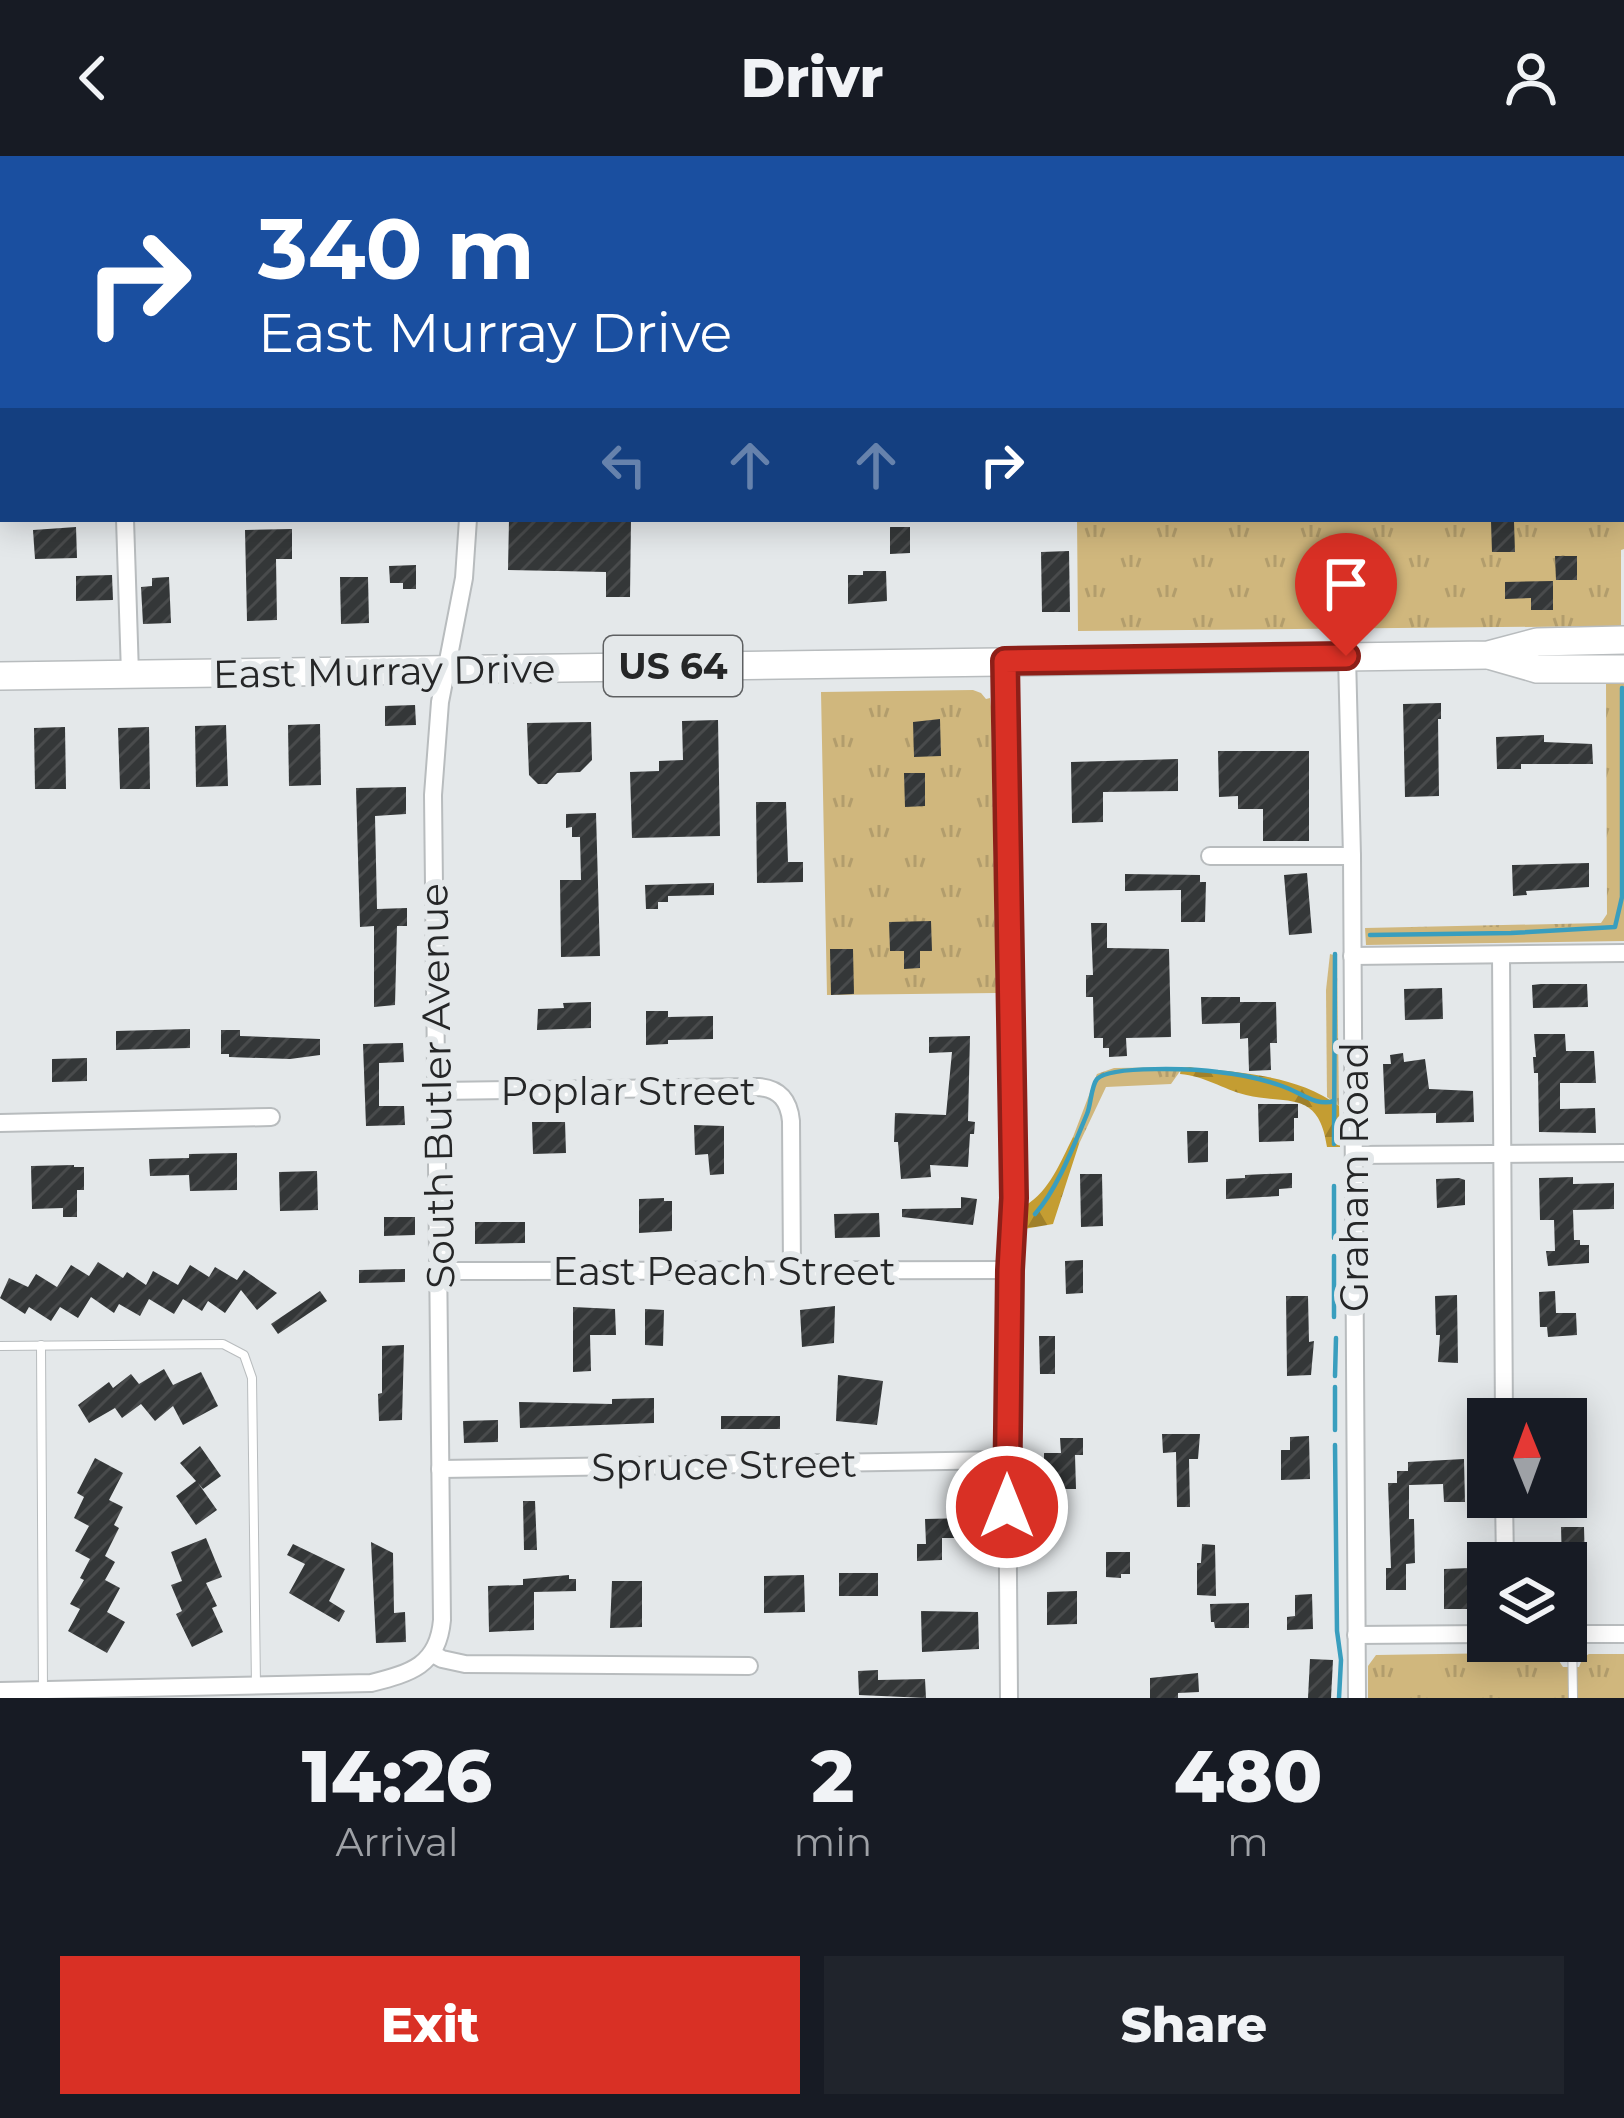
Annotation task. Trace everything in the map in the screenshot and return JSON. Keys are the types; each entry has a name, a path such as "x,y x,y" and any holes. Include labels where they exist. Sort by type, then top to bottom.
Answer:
{"highway":[{"name":"East Murray Drive","path":"0,676 1488,655 1537,642 1624,640"},
{"name":"East Murray Drive","path":"1488,655 1537,669 1624,669"}],"street":[{"path":"125,522 130,674"},
{"name":"South Butler Avenue","path":"433,1654 442,1620 433,795 440,702 464,578 468,522"},
{"name":"Graham Road","path":"1346,656 1352,856 1357,1698"},
{"path":"1005,661 1014,1198 1007,1460 1010,1698"},
{"path":"1210,856 1352,856"},
{"path":"1352,956 1624,952"},
{"path":"1501,955 1504,1398"},
{"name":"Poplar Street","path":"438,1091 759,1087 776,1091 788,1105 791,1121 792,1271"},
{"path":"0,1123 271,1117"},
{"path":"1354,1155 1624,1153"},
{"name":"East Peach Street","path":"439,1271 1010,1270"},
{"name":"Spruce Street","path":"440,1469 1007,1460"},
{"path":"1356,1635 1467,1634"},
{"path":"1587,1634 1624,1634"},
{"path":"0,1691 256,1687 355,1691 403,1674 433,1654 465,1664 749,1666"}],"lane":[{"path":"0,1346 223,1343 244,1355 251,1378 256,1687"},
{"path":"41,1345 43,1690"},
{"path":"1571,1662 1573,1698"}],"green space":[{"path":"1077,522 1624,522 1621,626 1078,631"},
{"path":"1606,683 1624,683 1624,941 1366,945 1365,928 1601,923 1607,914"},
{"path":"973,690 990,698 991,707 996,993 827,995 821,692"},
{"path":"1330,954 1337,956 1339,1106 1327,1097"},
{"path":"1183,1067 1171,1084 1106,1087 1079,1144 1073,1137 1097,1074 1114,1068"},
{"path":"1181,1068 1272,1078 1326,1098 1339,1106 1340,1147 1327,1147 1317,1116 1309,1108 1180,1074"},
{"path":"1073,1137 1079,1144 1053,1224 1024,1229 1025,1206 1048,1184"},
{"path":"1467,1654 1467,1662 1560,1662 1563,1667 1579,1667 1589,1654 1624,1654 1624,1698 1368,1698 1368,1666 1376,1655"}],"building":[{"path":"509,522 631,522 630,597 606,597 606,572 508,570"},
{"path":"1491,522 1514,522 1515,552 1492,552"},
{"path":"76,527 77,558 35,559 33,530"},
{"path":"890,527 910,527 910,553 890,554"},
{"path":"292,529 292,559 276,559 277,620 247,621 245,530"},
{"path":"1069,551 1070,612 1042,612 1041,552"},
{"path":"1555,556 1577,556 1577,580 1556,580"},
{"path":"416,565 416,589 390,583 389,566"},
{"path":"863,571 886,571 887,601 848,604 848,575 863,575"},
{"path":"112,575 113,600 76,601 76,576"},
{"path":"169,577 171,623 143,624 141,587 152,586 152,578"},
{"path":"340,577 368,577 369,623 341,624"},
{"path":"1553,581 1553,610 1531,610 1531,598 1505,599 1505,582"},
{"path":"1441,703 1439,796 1405,797 1403,704"},
{"path":"415,705 416,725 385,726 385,706"},
{"path":"940,719 941,756 914,757 913,722"},
{"path":"718,720 720,836 632,838 630,772 659,771 659,761 683,760 682,721"},
{"path":"591,722 592,760 580,772 557,773 547,784 538,784 529,775 527,723"},
{"path":"320,724 321,785 289,786 288,725"},
{"path":"226,725 228,786 196,787 195,726"},
{"path":"65,727 66,789 35,789 34,728"},
{"path":"149,727 150,789 120,789 118,728"},
{"path":"1544,735 1544,742 1592,744 1593,764 1521,764 1521,769 1497,769 1496,737"},
{"path":"1218,751 1309,751 1309,841 1263,841 1263,809 1238,809 1238,796 1219,797"},
{"path":"1178,759 1178,791 1103,792 1103,822 1072,823 1071,762"},
{"path":"904,773 925,773 925,806 905,807"},
{"path":"406,787 406,814 375,816 377,909 407,908 407,926 397,926 395,1005 374,1007 374,926 360,927 356,788"},
{"path":"756,802 786,802 788,862 803,862 803,882 757,883"},
{"path":"596,813 600,956 561,957 560,880 581,880 580,837 572,837 572,827 566,828 566,814"},
{"path":"1589,863 1589,887 1513,896 1512,865"},
{"path":"1307,873 1312,933 1289,935 1284,875"},
{"path":"1125,874 1200,875 1200,882 1206,882 1205,922 1181,922 1181,890 1125,891"},
{"path":"714,883 714,895 668,896 668,902 658,902 658,909 646,909 645,885"},
{"path":"931,921 932,951 920,951 920,968 904,969 904,951 890,951 889,922"},
{"path":"1091,923 1107,923 1107,948 1169,949 1171,1037 1126,1038 1127,1056 1109,1057 1103,1038 1094,1038 1093,997 1086,997 1086,975 1093,975"},
{"path":"830,949 853,949 854,994 831,995"},
{"path":"1587,984 1588,1007 1533,1008 1532,985"},
{"path":"1442,988 1443,1019 1405,1020 1404,989"},
{"path":"1201,997 1276,1002 1277,1043 1270,1043 1271,1070 1249,1071 1248,1038 1240,1039 1240,1023 1202,1024"},
{"path":"591,1002 591,1028 537,1030 538,1009"},
{"path":"646,1011 668,1011 668,1017 713,1016 713,1039 646,1045"},
{"path":"190,1029 190,1048 116,1050 116,1031"},
{"path":"221,1030 240,1030 240,1036 320,1039 320,1055 229,1057 221,1054"},
{"path":"1534,1034 1565,1034 1566,1051 1594,1051 1596,1083 1560,1083 1560,1109 1595,1108 1596,1133 1539,1132"},
{"path":"970,1036 968,1121 975,1122 968,1167 930,1165 931,1177 901,1179 898,1142 894,1142 895,1113 946,1115 952,1052 929,1053 929,1037"},
{"path":"403,1043 404,1062 379,1063 379,1106 404,1106 405,1125 366,1126 363,1044"},
{"path":"1403,1053 1404,1062 1425,1059 1429,1089 1473,1091 1474,1122 1436,1123 1436,1113 1385,1114 1383,1064 1391,1064 1390,1055"},
{"path":"87,1058 87,1081 52,1082 52,1059"},
{"path":"1258,1104 1298,1104 1294,1141 1259,1142"},
{"path":"532,1122 565,1122 566,1153 533,1154"},
{"path":"694,1125 724,1126 724,1174 710,1175 708,1154 695,1155"},
{"path":"1187,1131 1208,1131 1208,1162 1188,1163"},
{"path":"237,1153 237,1190 190,1191 189,1175 150,1176 149,1159"},
{"path":"31,1166 84,1167 84,1190 77,1190 77,1217 63,1217 63,1208 32,1209"},
{"path":"317,1171 318,1210 280,1211 279,1172"},
{"path":"1292,1173 1292,1188 1279,1189 1279,1196 1226,1199 1226,1179"},
{"path":"1080,1174 1102,1174 1103,1226 1081,1227"},
{"path":"1573,1177 1573,1184 1614,1183 1614,1209 1573,1210 1574,1240 1589,1245 1589,1263 1548,1266 1546,1251 1555,1251 1554,1220 1540,1220 1539,1178"},
{"path":"1436,1179 1465,1180 1465,1205 1437,1208"},
{"path":"961,1197 977,1199 973,1225 902,1217 902,1209 961,1208"},
{"path":"639,1199 672,1201 672,1231 639,1233"},
{"path":"879,1213 880,1237 835,1238 834,1214"},
{"path":"384,1217 415,1217 415,1235 384,1236"},
{"path":"475,1222 525,1222 525,1243 475,1244"},
{"path":"1083,1260 1083,1293 1066,1294 1065,1261"},
{"path":"98,1262 123,1278 127,1272 146,1285 153,1271 178,1285 190,1265 209,1277 215,1267 237,1280 244,1270 277,1293 257,1310 241,1290 225,1313 208,1301 202,1311 183,1299 174,1314 149,1299 140,1316 119,1304 114,1313 91,1297 78,1318 60,1307 51,1321 29,1307 25,1314 0,1298 9,1278 28,1287 36,1274 57,1287 71,1265 89,1276"},
{"path":"405,1269 405,1282 359,1283 359,1270"},
{"path":"320,1291 327,1301 278,1334 271,1324"},
{"path":"1555,1291 1556,1313 1576,1313 1577,1335 1548,1337 1547,1327 1540,1327 1539,1292"},
{"path":"1457,1295 1458,1363 1438,1362 1435,1296"},
{"path":"1286,1296 1308,1296 1309,1342 1314,1341 1311,1375 1287,1376"},
{"path":"835,1306 834,1343 802,1347 800,1310"},
{"path":"573,1307 615,1309 616,1335 590,1335 591,1371 573,1372"},
{"path":"645,1309 664,1310 663,1346 645,1345"},
{"path":"1039,1336 1055,1336 1055,1374 1040,1374"},
{"path":"404,1345 402,1420 379,1421 382,1346"},
{"path":"164,1369 173,1385 201,1372 218,1406 183,1425 173,1406 155,1421 141,1404 122,1418 115,1408 89,1423 78,1405 109,1382 113,1388 131,1374 139,1384"},
{"path":"838,1375 883,1381 877,1425 836,1421"},
{"path":"654,1398 654,1423 520,1428 519,1402 612,1404 612,1399"},
{"path":"721,1416 780,1416 780,1429 721,1429"},
{"path":"498,1420 498,1442 464,1443 463,1421"},
{"path":"1162,1434 1200,1434 1198,1459 1189,1459 1190,1507 1177,1507 1176,1452 1163,1453"},
{"path":"1309,1436 1310,1479 1281,1480 1281,1450 1290,1450 1290,1437"},
{"path":"1060,1438 1083,1438 1083,1455 1075,1455 1076,1489 1048,1494 1044,1453 1061,1453"},
{"path":"200,1446 221,1476 203,1489 198,1483 217,1510 196,1525 176,1496 196,1481 180,1463"},
{"path":"95,1458 123,1473 109,1500 123,1507 105,1556 115,1562 105,1580 120,1588 107,1612 125,1622 107,1653 68,1631 80,1609 70,1604 90,1559 75,1551 89,1526 74,1518 84,1497 77,1493"},
{"path":"1464,1459 1465,1502 1444,1502 1443,1484 1409,1485 1415,1563 1406,1564 1406,1590 1386,1590 1386,1568 1391,1568 1388,1483 1397,1483 1397,1471 1408,1471 1408,1462"},
{"path":"523,1501 535,1501 537,1550 524,1550"},
{"path":"969,1513 983,1513 983,1538 942,1538 942,1560 917,1561 917,1544 926,1544 925,1519 969,1518"},
{"path":"1561,1527 1584,1527 1584,1542 1561,1542"},
{"path":"206,1538 222,1577 206,1583 223,1632 192,1647 176,1614 182,1611 171,1585 182,1581 171,1552"},
{"path":"371,1542 393,1553 394,1613 405,1612 406,1642 376,1643"},
{"path":"293,1544 345,1569 329,1601 345,1611 339,1622 289,1593 305,1564 287,1555"},
{"path":"1202,1544 1215,1545 1216,1596 1197,1595"},
{"path":"1106,1552 1130,1552 1130,1574 1106,1577"},
{"path":"1467,1568 1467,1609 1444,1609 1444,1569"},
{"path":"839,1573 878,1573 878,1596 839,1596"},
{"path":"569,1575 576,1579 576,1591 534,1592 534,1630 489,1632 488,1586 523,1585 523,1579"},
{"path":"804,1575 805,1612 764,1613 764,1576"},
{"path":"612,1581 642,1581 642,1627 610,1628"},
{"path":"1077,1591 1077,1624 1047,1625 1047,1592"},
{"path":"1312,1594 1313,1629 1287,1630 1287,1617 1295,1616 1295,1595"},
{"path":"1249,1603 1249,1628 1215,1628 1211,1622 1210,1604"},
{"path":"921,1611 978,1612 979,1649 922,1652"},
{"path":"1310,1659 1333,1660 1331,1698 1308,1698"},
{"path":"878,1670 878,1680 925,1679 926,1698 859,1695 858,1671"},
{"path":"1198,1673 1199,1692 1150,1698 1150,1678"}],"waterway":[{"path":"1370,935 1615,927 1622,897 1622,688"},
{"path":"1334,1144 1335,954"},
{"path":"1035,1214 1071,1153 1095,1082 1105,1075 1155,1069 1226,1073 1274,1083 1314,1100 1334,1101"},
{"path":"1334,1186 1334,1238"},
{"path":"1334,1256 1334,1317"},
{"path":"1335,1376 1336,1338"},
{"path":"1335,1387 1335,1430"},
{"path":"1335,1445 1339,1698"}],"route":[{"path":"1007,1507 1014,1198 1005,661 1346,656"}]}
